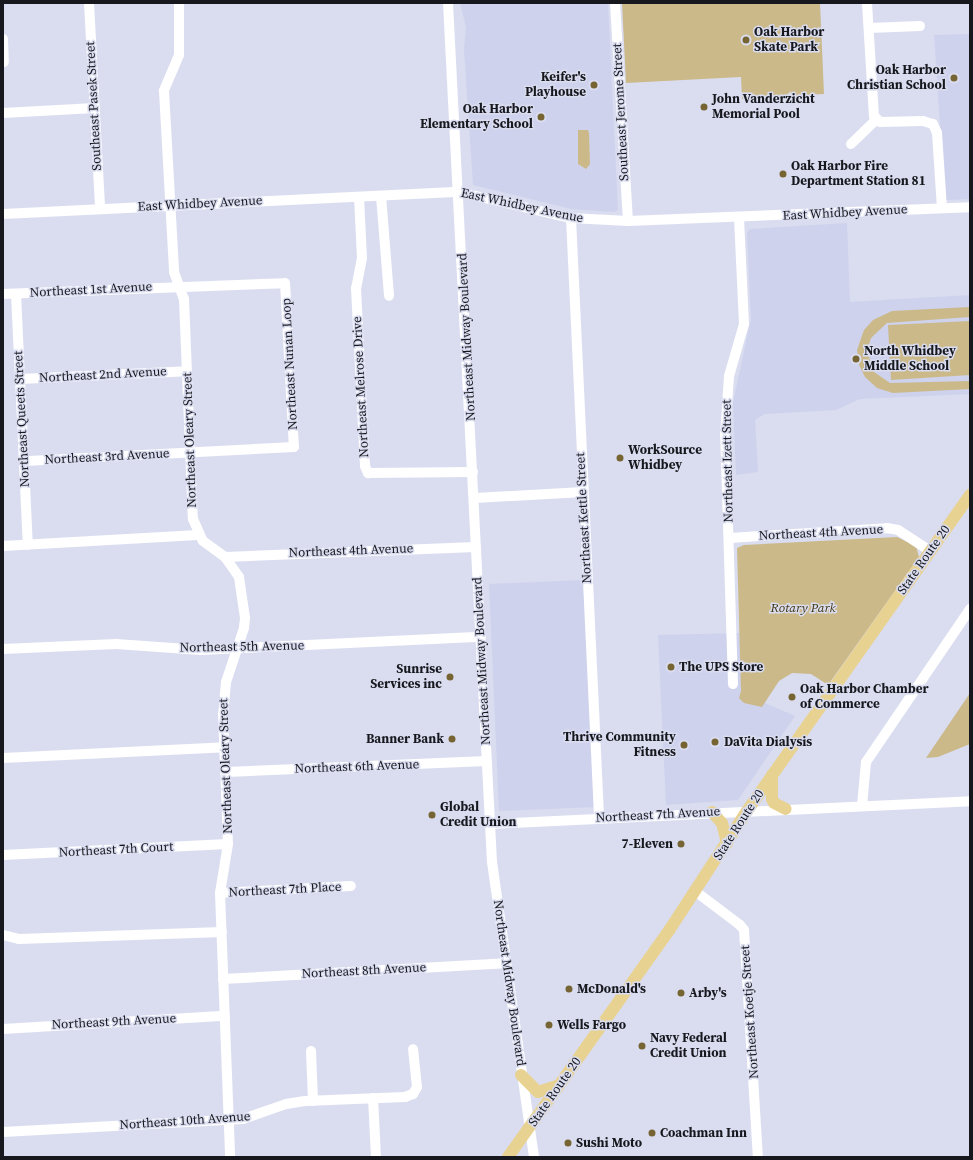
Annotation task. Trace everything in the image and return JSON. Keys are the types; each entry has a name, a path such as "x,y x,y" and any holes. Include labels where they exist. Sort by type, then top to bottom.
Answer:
{"main road":[{"name":"State Route 20","path":"508,1157 530,1128 695,891 746,811 970,495"},
{"path":"773,774 772,799 774,803 786,810"},
{"path":"712,812 722,823 727,843"},
{"path":"521,1075 528,1085 538,1092 560,1084"}],"street":[{"name":"Southeast Pasek Street","path":"89,3 100,209"},
{"name":"Northeast Oleary Street","path":"179,3 180,55 164,91 174,272 184,299 193,519 198,535 225,557 239,577 242,585 244,628 238,649 230,667 223,698 228,844 220,893 230,1157"},
{"name":"Northeast Midway Boulevard","path":"448,3 460,192 492,862 521,1075 534,1157"},
{"name":"Southeast Jerome Street","path":"614,3 628,221"},
{"path":"868,3 873,112 876,120"},
{"path":"869,28 920,26"},
{"path":"3,39 4,62"},
{"path":"3,113 95,108"},
{"path":"851,144 876,120"},
{"path":"876,120 885,123 923,121 932,124 937,133 942,208"},
{"name":"East Whidbey Avenue","path":"3,214 460,192 571,218 628,221 739,218 970,207"},
{"path":"381,196 389,296"},
{"name":"Northeast Melrose Drive","path":"359,197 362,258 356,288 365,466 368,473 473,472"},
{"name":"Northeast Kettle Street","path":"571,218 599,817"},
{"name":"Northeast Izett Street","path":"734,684 726,407 729,376 744,324 739,218"},
{"name":"Northeast Nunan Loop","path":"179,285 285,283 294,447 190,454"},
{"name":"Northeast 1st Avenue","path":"3,294 179,285"},
{"name":"Northeast Queets Street","path":"16,294 28,545"},
{"name":"Northeast 2nd Avenue","path":"20,379 187,370"},
{"name":"Northeast 3rd Avenue","path":"24,461 190,454"},
{"path":"475,498 583,492"},
{"name":"Northeast 4th Avenue","path":"730,538 887,528 898,530 930,551"},
{"path":"3,546 198,535"},
{"name":"Northeast 4th Avenue","path":"225,557 476,547"},
{"path":"862,806 866,762 970,609"},
{"name":"Northeast 5th Avenue","path":"3,649 116,644 201,650 481,637"},
{"path":"3,758 225,747"},
{"name":"Northeast 6th Avenue","path":"226,772 487,761"},
{"name":"Northeast 7th Avenue","path":"490,824 599,817 970,802"},
{"name":"Northeast 7th Court","path":"3,855 228,844"},
{"name":"Northeast 7th Place","path":"220,893 351,886"},
{"name":"Northeast Koetje Street","path":"695,891 740,925 744,930 758,1157"},
{"path":"3,935 19,939 222,932"},
{"name":"Northeast 8th Avenue","path":"223,979 506,964"},
{"name":"Northeast 9th Avenue","path":"3,1029 225,1016"},
{"name":"Northeast 10th Avenue","path":"3,1132 229,1120 255,1116 286,1104 413,1094 417,1088 414,1049"},
{"path":"310,1051 313,1101"},
{"path":"374,1098 376,1157"}],"shaded area":[{"name":"Oak Harbor Elementary School","path":"460,3 608,3 618,210 614,212 571,209 473,185 464,49 466,27"},
{"name":"Oak Harbor Christian School","path":"970,34 970,199 945,200 934,35"},
{"name":"North Whidbey Middle School","path":"847,223 850,302 970,295 970,394 860,399 836,410 765,414 755,420 758,472 736,475 733,402 751,319 747,233 750,229"},
{"path":"584,580 595,807 499,811 489,584"},
{"path":"742,633 744,694 795,716 738,800 666,805 658,635"}],"green space":[{"path":"622,3 820,3 824,94 742,99 741,77 626,83"},
{"path":"578,130 588,130 589,133 590,164 586,169 578,164"},
{"path":"970,307 970,317 887,323 871,338 867,351 874,372 890,383 970,381 970,389 893,393 877,388 865,377 859,365 857,350 864,330 873,320 892,311"},
{"path":"970,321 970,375 891,380 888,325"},
{"name":"Rotary Park","path":"897,537 916,546 919,557 828,685 811,674 792,673 779,681 762,707 744,703 739,698 741,691 737,548 744,545"},
{"path":"970,693 970,744 938,757 926,758"}],"place":[{"name":"Oak Harbor Skate Park","path":"746,40"},
{"name":"Oak Harbor Christian School","path":"954,78"},
{"name":"Keifer's Playhouse","path":"594,85"},
{"name":"John Vanderzicht Memorial Pool","path":"704,107"},
{"name":"Oak Harbor Elementary School","path":"541,117"},
{"name":"Oak Harbor Fire Department Station 81","path":"783,174"},
{"name":"North Whidbey Middle School","path":"856,359"},
{"name":"WorkSource Whidbey","path":"620,458"},
{"name":"The UPS Store","path":"671,667"},
{"name":"Sunrise Services inc","path":"450,677"},
{"name":"Oak Harbor Chamber of Commerce","path":"792,697"},
{"name":"Banner Bank","path":"452,739"},
{"name":"DaVita Dialysis","path":"715,742"},
{"name":"Thrive Community Fitness","path":"684,745"},
{"name":"Global Credit Union","path":"432,815"},
{"name":"7-Eleven","path":"681,844"},
{"name":"McDonald's","path":"569,989"},
{"name":"Arby's","path":"681,993"},
{"name":"Wells Fargo","path":"549,1025"},
{"name":"Navy Federal Credit Union","path":"642,1046"},
{"name":"Coachman Inn","path":"652,1133"},
{"name":"Sushi Moto","path":"568,1143"}]}
